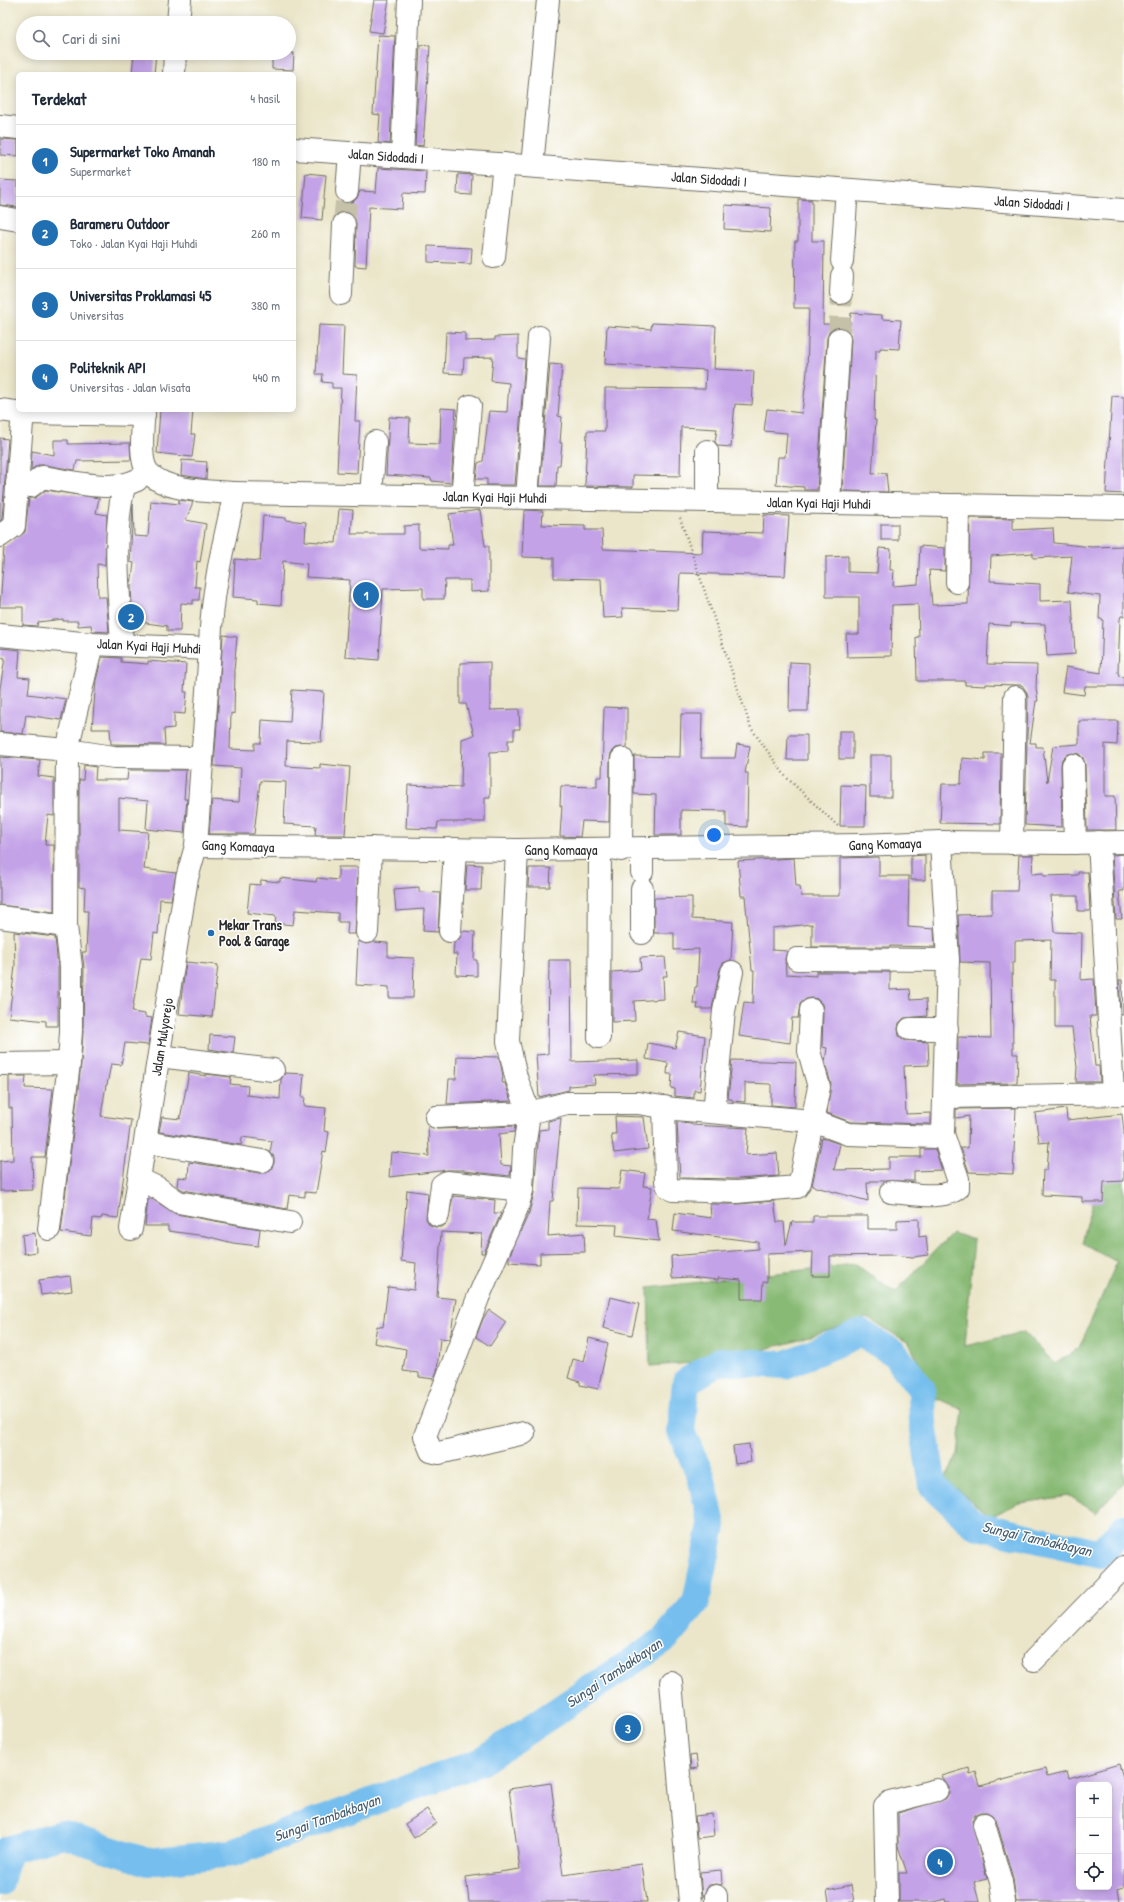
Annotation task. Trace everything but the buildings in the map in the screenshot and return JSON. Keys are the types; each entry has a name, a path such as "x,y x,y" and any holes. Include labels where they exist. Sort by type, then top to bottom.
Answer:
{"street":[{"path":"179,16 180,0"},
{"path":"402,157 409,0"},
{"path":"532,166 548,0"},
{"path":"174,72 175,60"},
{"path":"0,126 16,128"},
{"name":"Jalan Sidodadi I","path":"296,149 1124,210"},
{"path":"347,191 350,154"},
{"path":"494,257 504,164"},
{"path":"842,277 846,202"},
{"path":"0,217 16,220"},
{"path":"341,294 344,224"},
{"path":"527,498 539,337"},
{"path":"830,503 839,339"},
{"path":"462,497 470,406"},
{"path":"0,410 16,411"},
{"path":"0,536 14,526 23,412"},
{"path":"84,412 144,413 142,447 144,463 148,473 160,481 177,488 234,493"},
{"path":"371,495 374,442"},
{"path":"707,501 708,451"},
{"path":"17,484 32,486 42,478 111,486 124,486 148,473"},
{"path":"122,644 118,539 119,506 124,486"},
{"name":"Jalan Kyai Haji Muhdi","path":"0,634 92,644 122,644 210,649 214,588 234,493 1124,508"},
{"path":"957,582 958,505"},
{"path":"49,1229 69,1064 71,1030 71,967 66,926 67,750 92,644"},
{"name":"Gang Komaaya","path":"210,649 201,758 196,846 621,850 941,842 1124,842"},
{"path":"1012,843 1015,697"},
{"path":"0,744 122,757 201,758"},
{"path":"599,1037 621,850 622,758"},
{"path":"1073,765 1075,843"},
{"path":"891,1192 942,1195 953,1192 958,1188 958,1179 943,1134 948,960 941,842"},
{"path":"945,1097 1119,1094 1099,842"},
{"name":"Jalan Mulyorejo","path":"131,1229 188,878 196,846"},
{"path":"367,932 371,848"},
{"path":"450,931 455,849"},
{"path":"517,850 508,1041 516,1077 529,1113 524,1149 522,1190 517,1208 459,1344 425,1436 431,1451 439,1453 524,1433"},
{"path":"621,850 642,880 642,933"},
{"path":"0,917 66,926"},
{"path":"796,959 948,960"},
{"path":"714,1112 724,1011 732,972"},
{"path":"664,1107 666,1180 668,1187 673,1190 737,1192 797,1187 800,1182 819,1088 809,1051 811,1010"},
{"path":"910,1029 947,1029"},
{"path":"159,1056 273,1070"},
{"path":"0,1064 69,1064"},
{"path":"436,1117 529,1113 567,1103 638,1103 664,1107 813,1121 848,1134 937,1137 943,1134"},
{"path":"145,1142 262,1161"},
{"path":"139,1179 158,1188 178,1202 290,1222"},
{"path":"438,1215 442,1185 447,1182 522,1190"},
{"path":"1034,1660 1093,1601 1124,1567"},
{"path":"671,1682 690,1902"},
{"path":"886,1902 885,1806 890,1802 937,1790"},
{"path":"984,1824 1001,1882 1004,1902"}],"path":[{"path":"673,500 751,728 786,777 859,845"}],"green space":[{"path":"1124,1152 1124,1483 1096,1513 1070,1496 1019,1503 990,1517 945,1479 958,1454 963,1410 936,1398 909,1343 867,1318 796,1341 720,1361 650,1366 648,1288 855,1264 895,1292 952,1233 974,1239 965,1346 1024,1332 1055,1364 1079,1348 1117,1262 1082,1243 1102,1163"}],"waterway":[{"name":"Sungai Tambakbayan","path":"0,1882 8,1850 61,1834 148,1862 232,1853 480,1762 663,1641 696,1602 712,1525 701,1476 681,1432 686,1382 720,1361 785,1365 861,1333 894,1353 922,1390 923,1424 933,1486 975,1525 1101,1554 1124,1528"}],"tunnel":[{"path":"344,224 347,191"},
{"path":"839,339 841,293"}],"place":[{"name":"Supermarket Toko Amanah","path":"366,595"},
{"name":"Barameru Outdoor","path":"131,617"},
{"name":"Mekar Trans Pool & Garage","path":"211,933"},
{"name":"Universitas Proklamasi 45","path":"628,1728"},
{"name":"Politeknik API","path":"940,1862"}]}
